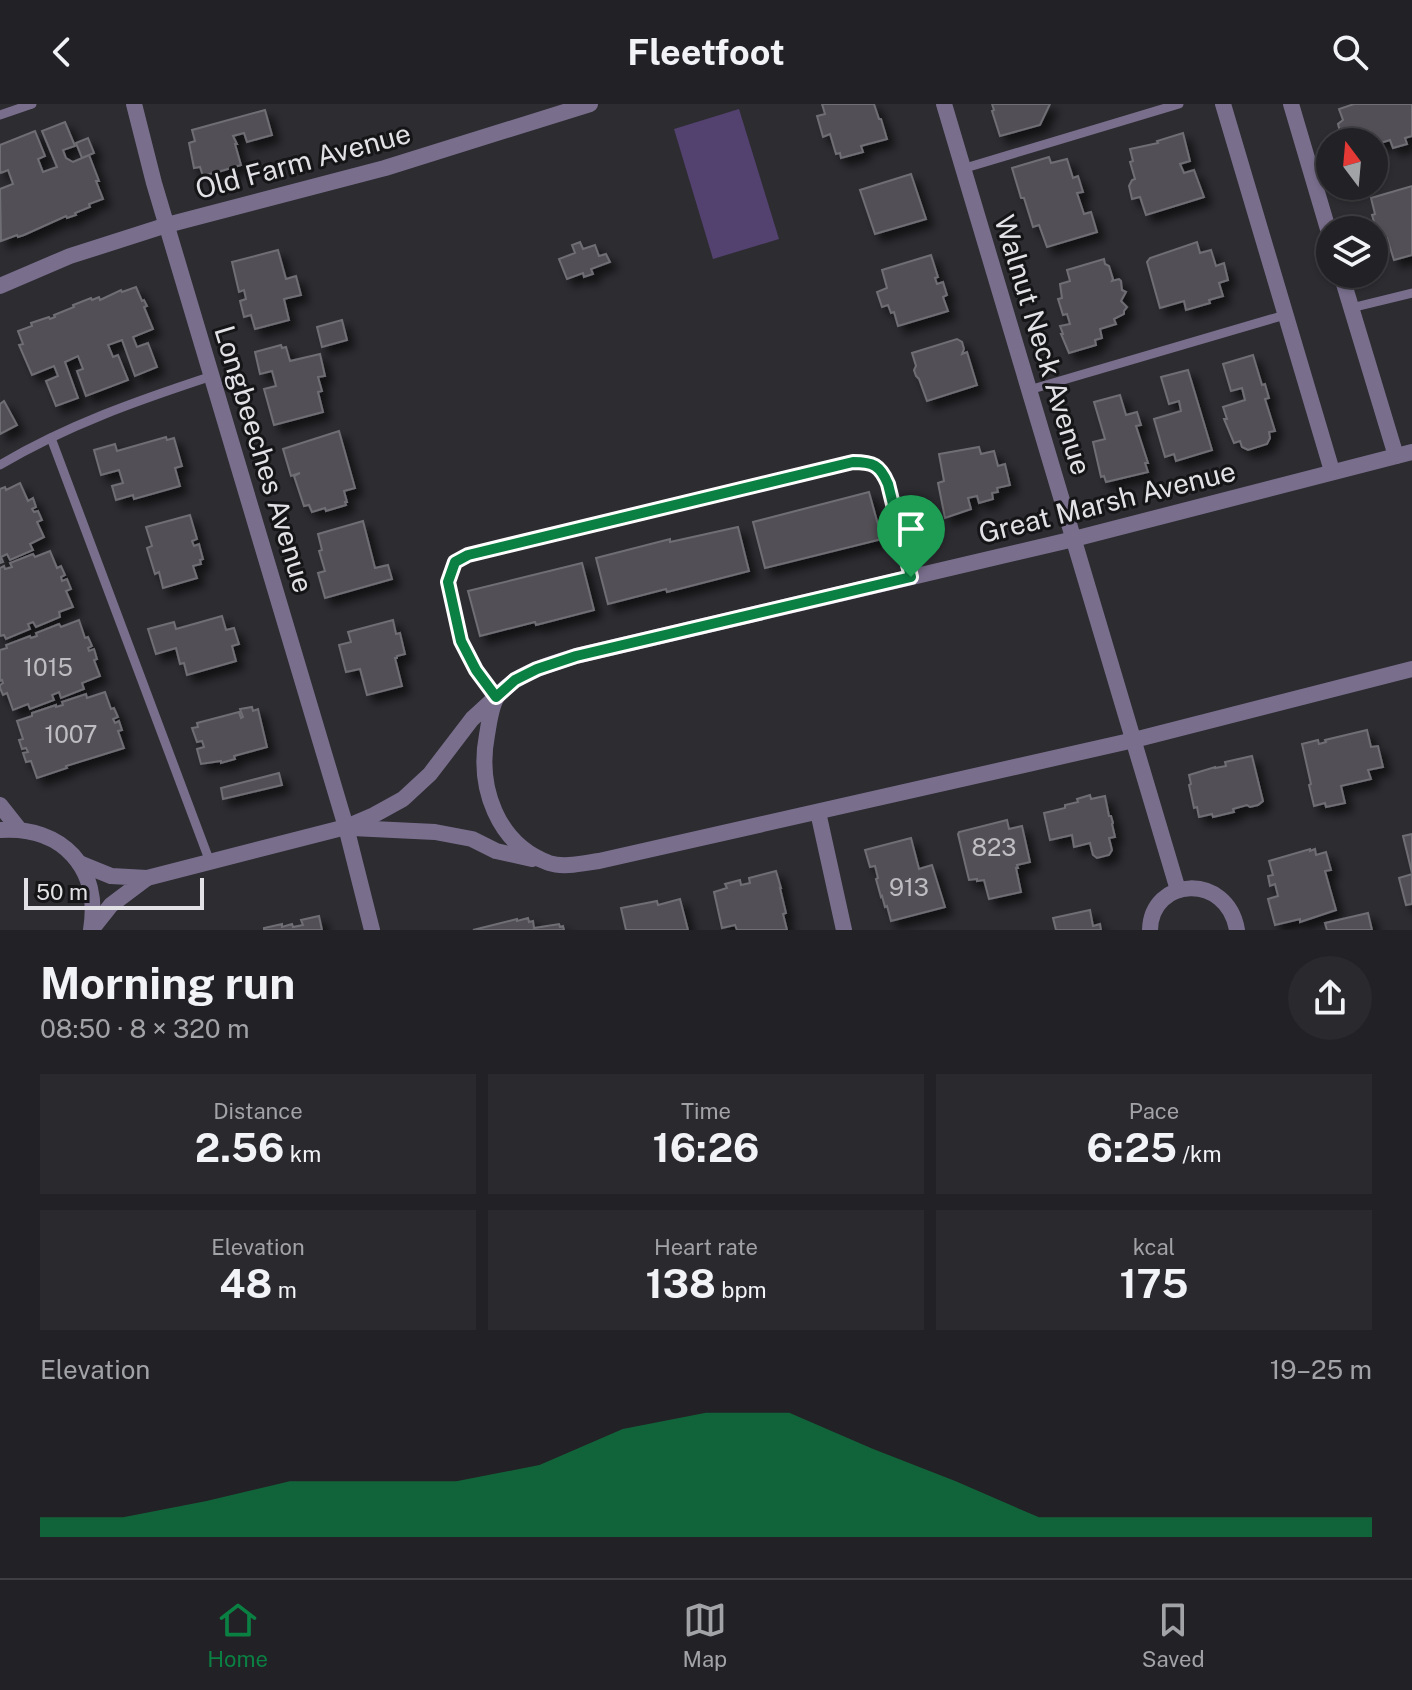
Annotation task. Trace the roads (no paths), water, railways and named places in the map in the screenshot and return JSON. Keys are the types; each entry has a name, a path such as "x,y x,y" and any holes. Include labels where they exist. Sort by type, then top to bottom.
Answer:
{"street":[{"name":"Longbeeches Avenue","path":"134,104 346,827 372,930"},
{"name":"Old Farm Avenue","path":"0,286 70,256 167,225 385,168 590,104"},
{"name":"Walnut Neck Avenue","path":"944,104 1178,890"},
{"path":"1223,104 1332,471"},
{"path":"1291,104 1324,216"},
{"path":"1345,288 1404,454"},
{"name":"Great Marsh Avenue","path":"79,863 111,876 147,878 346,827 403,799 430,774 472,719 515,680 576,656 1074,539 1404,454"},
{"name":"Great Marsh Avenue","path":"346,827 435,832 472,839 496,851 551,864 599,861 1134,740 1412,669"},
{"path":"496,697 484,767 498,821 515,844 551,864"},
{"path":"0,805 19,829"},
{"path":"818,812 844,930"},
{"path":"0,830 19,829 42,834 63,846 79,863 90,883 94,906 91,930"},
{"name":"Great Marsh Avenue","path":"91,930 111,905 147,878"},
{"path":"1150,930 1155,909 1165,898 1178,890 1192,888 1219,896 1235,918 1237,930"}],"lane":[{"path":"0,115 32,104"},
{"path":"962,169 1179,104"},
{"path":"1351,308 1412,293"},
{"path":"1029,390 1285,315"},
{"path":"0,465 77,425 130,403 212,376"},
{"path":"51,438 210,862"},
{"path":"496,697 476,670 461,641 448,582 455,562 468,555 853,462 865,462 883,472 888,484 911,577"}]}
